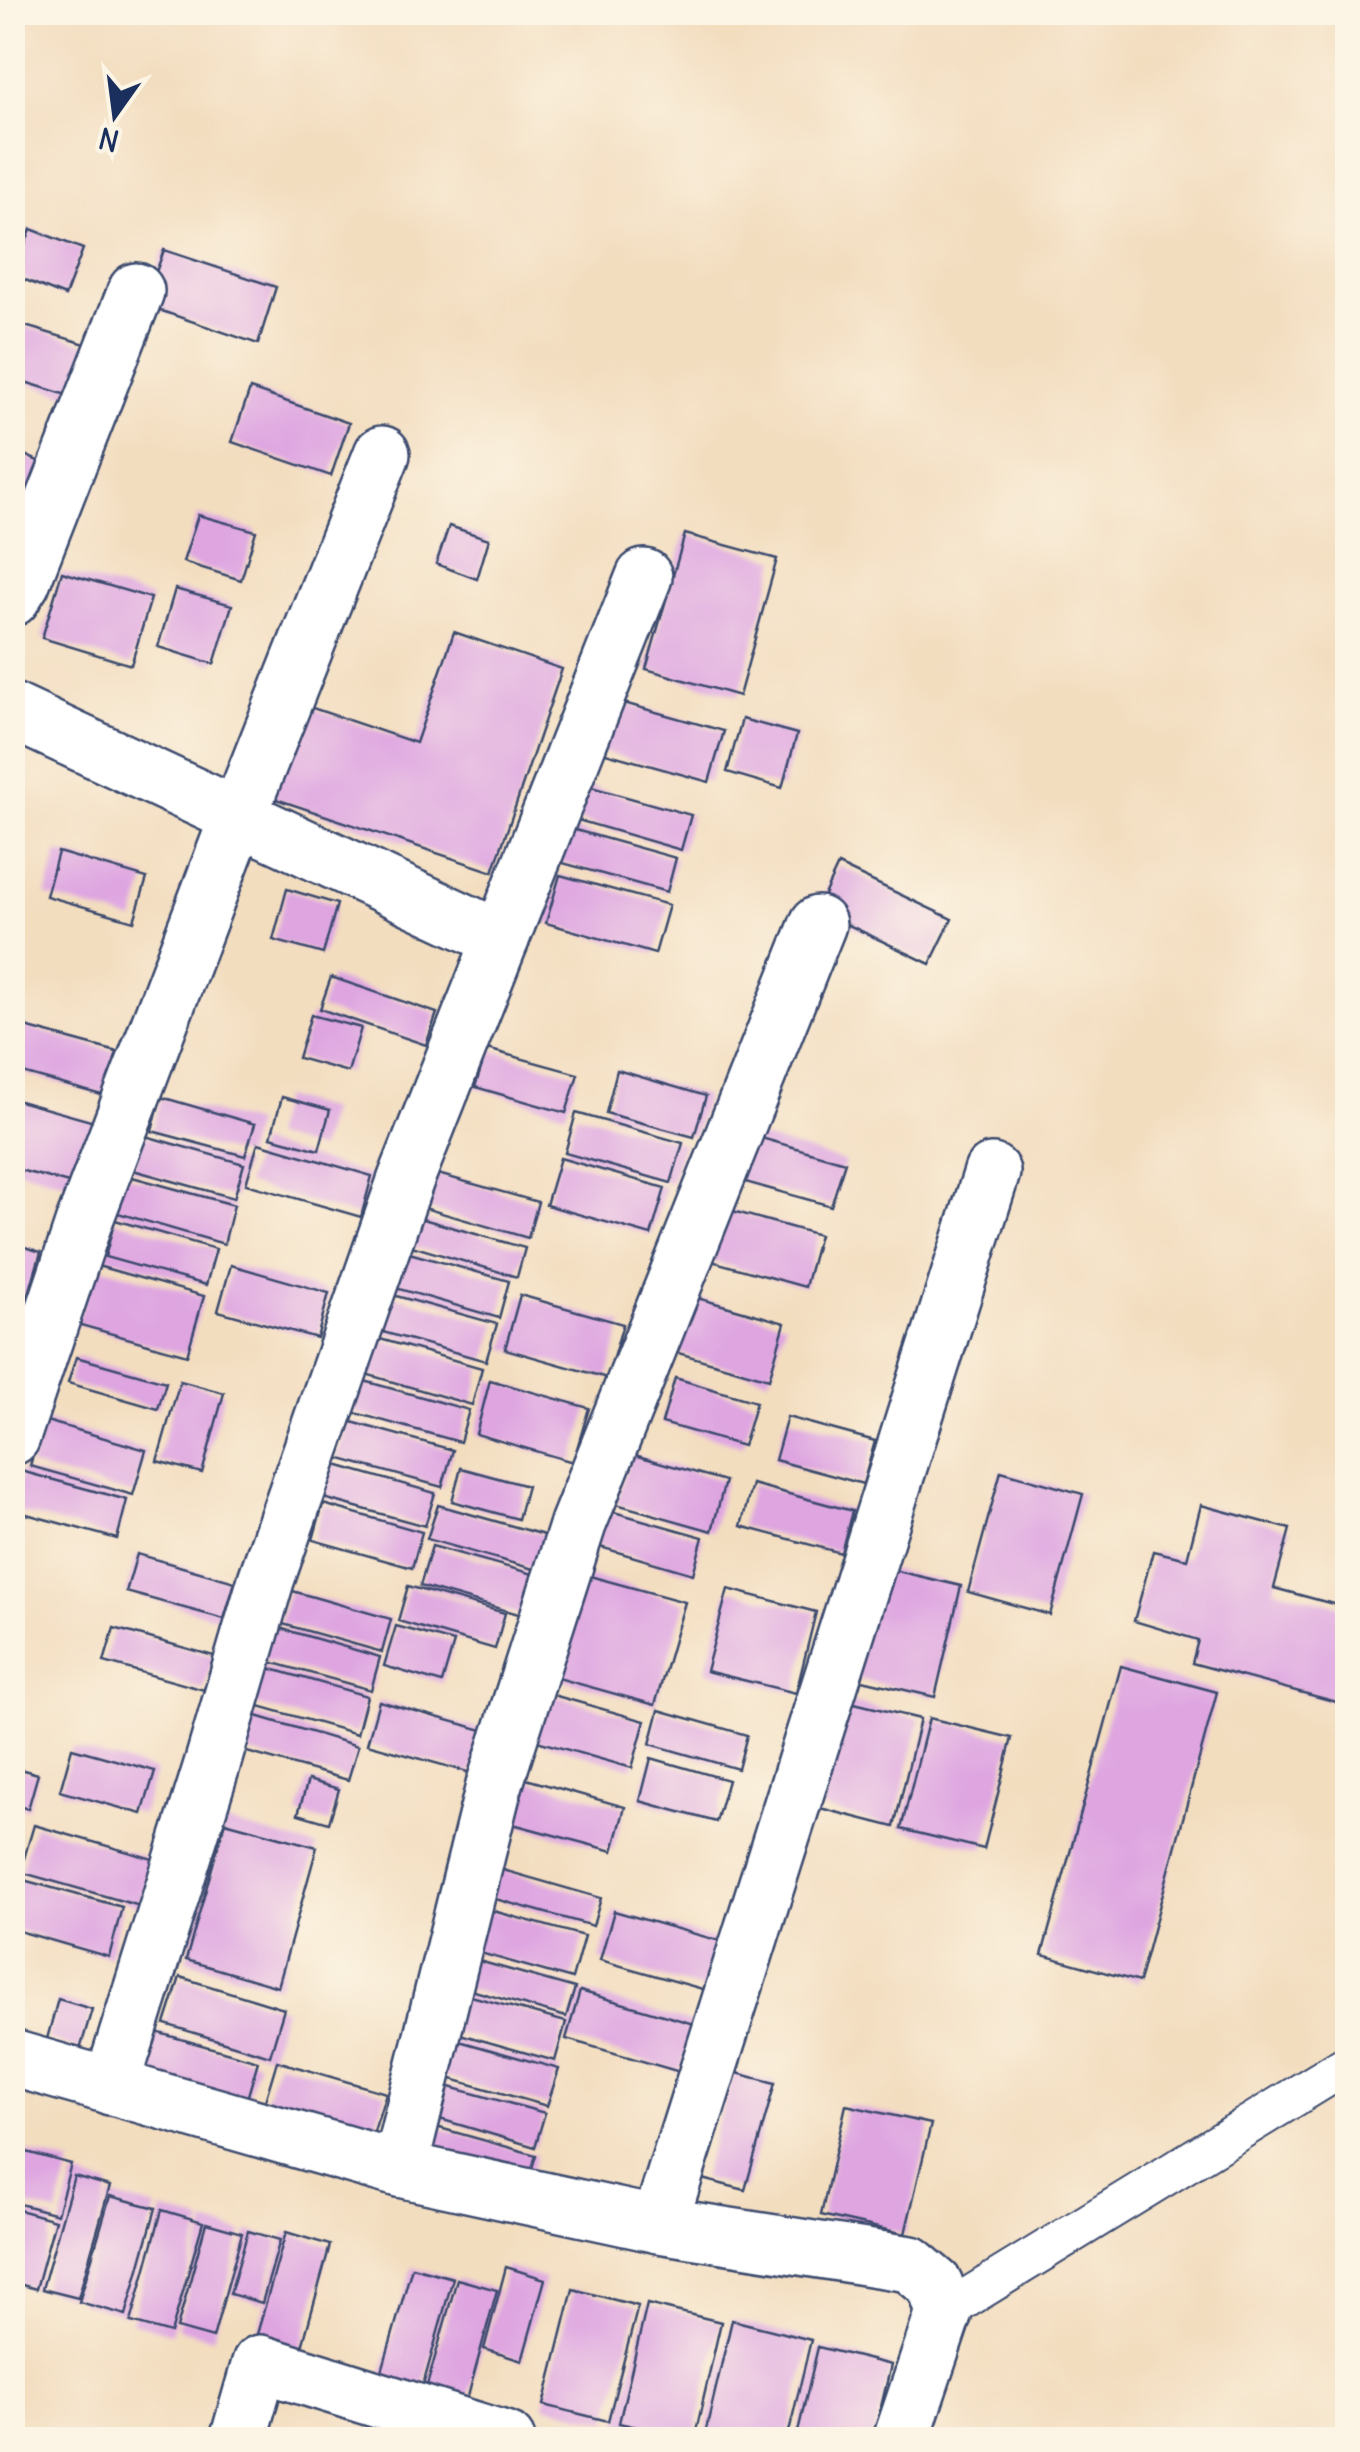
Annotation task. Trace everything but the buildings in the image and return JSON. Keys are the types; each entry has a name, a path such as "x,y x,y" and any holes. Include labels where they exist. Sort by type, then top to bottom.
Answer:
{"street":[{"path":"12,598 22,582 136,291"},
{"path":"12,1437 84,1222 382,454"},
{"path":"111,2087 266,1580 406,1179 644,577"},
{"path":"12,710 501,938"},
{"path":"399,2170 494,1786 578,1524 818,924"},
{"path":"660,2224 992,1172"},
{"path":"12,2058 399,2170 660,2224 910,2264 935,2284 944,2312 902,2440"},
{"path":"238,2440 260,2363 508,2440"}],"lane":[{"path":"944,2312 1348,2064"}]}
